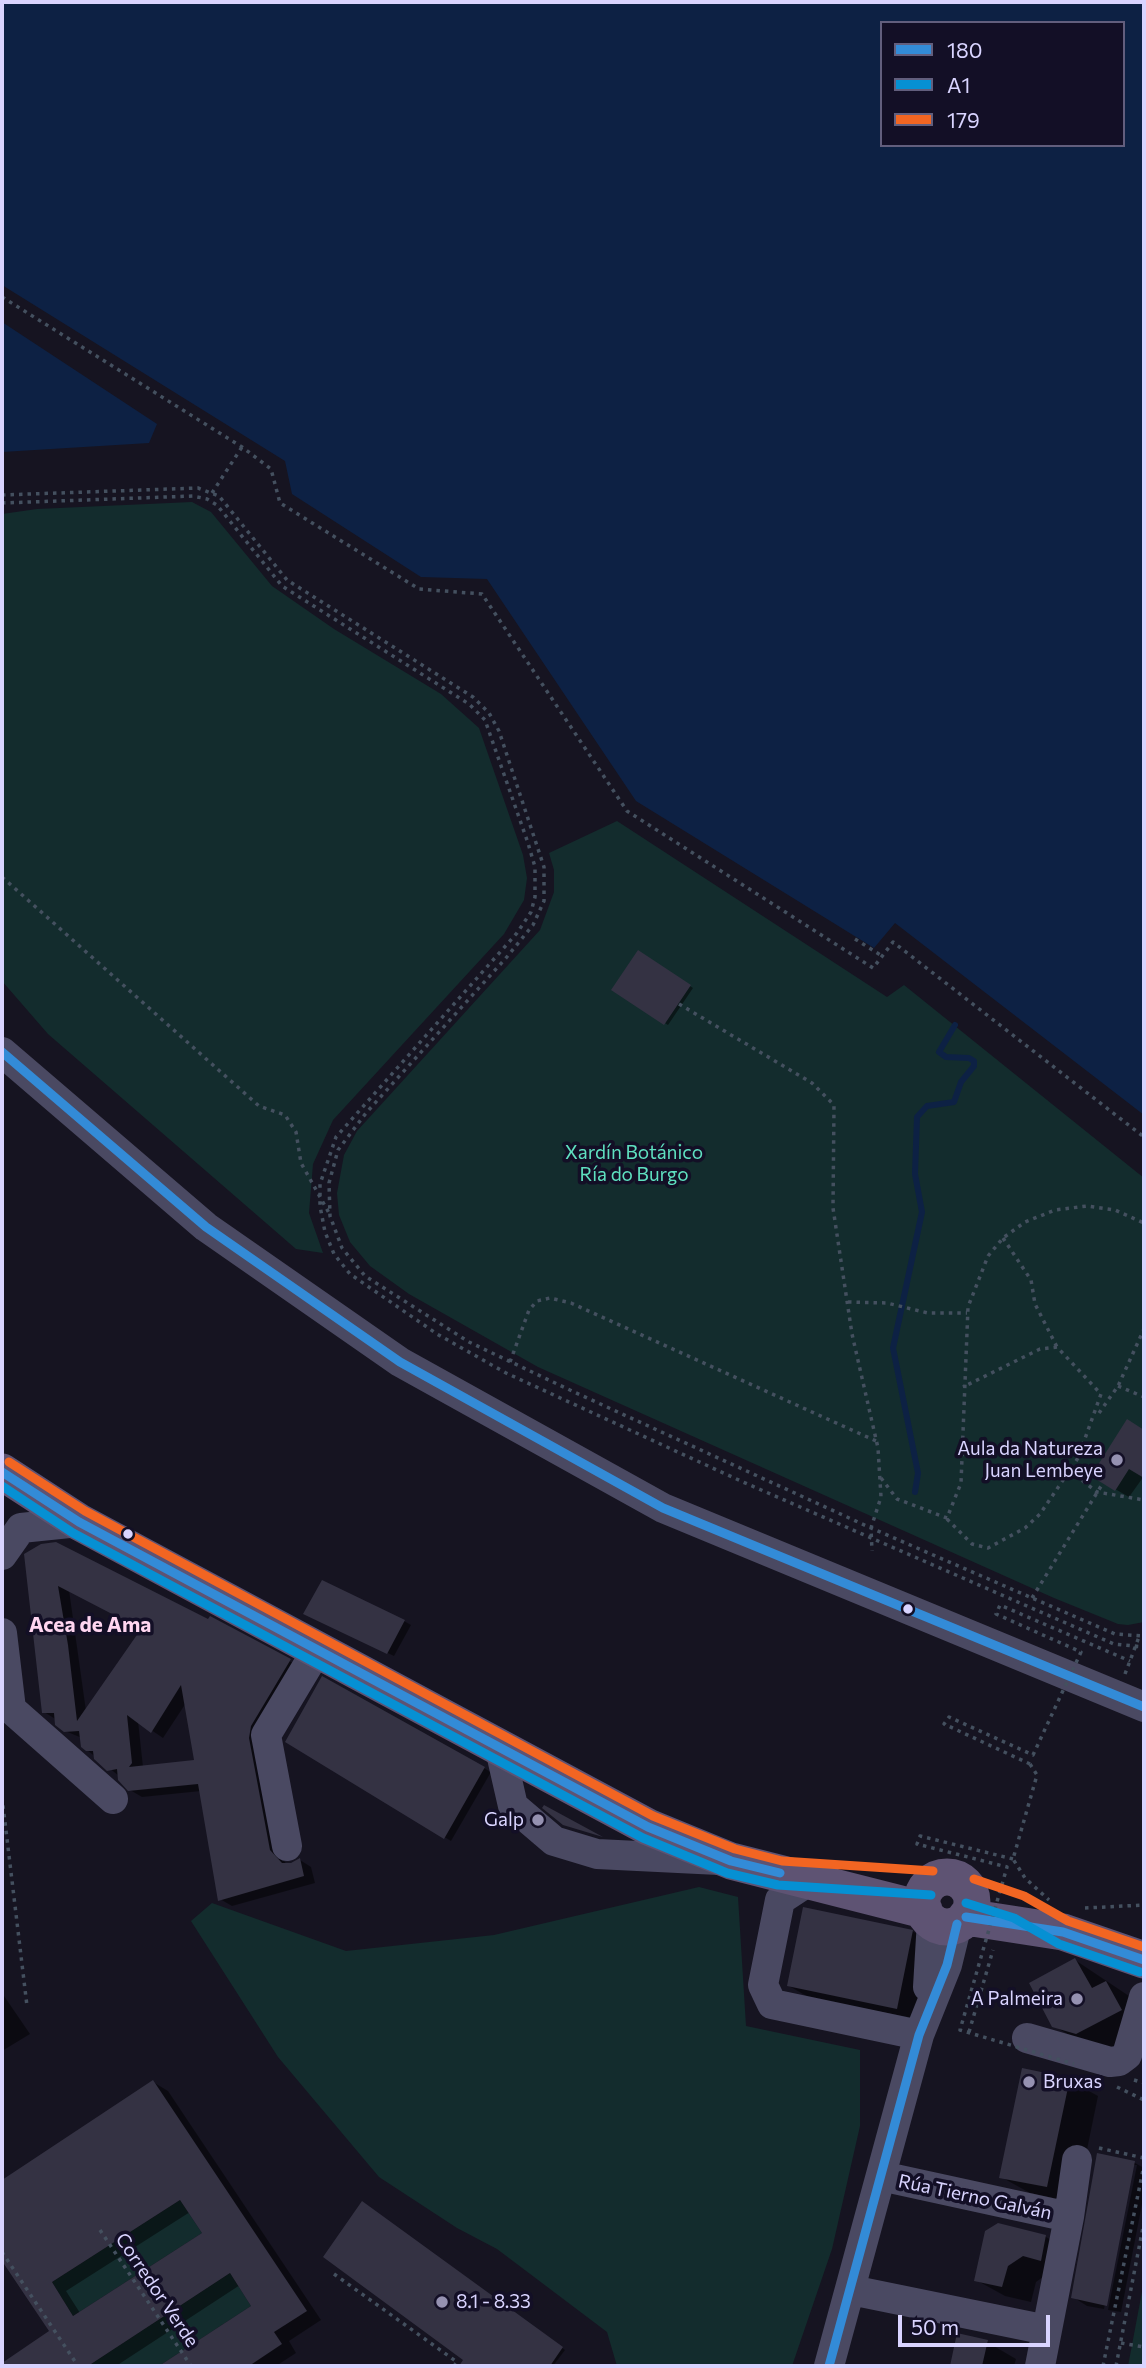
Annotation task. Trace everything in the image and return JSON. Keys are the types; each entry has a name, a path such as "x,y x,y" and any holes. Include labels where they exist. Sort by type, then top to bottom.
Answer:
{"main road":[{"path":"12,1483 79,1522 500,1749 580,1781 648,1827 731,1861 794,1877 947,1908 1063,1914 1144,1960"}],"street":[{"path":"2,1052 206,1227 400,1362 663,1508 1144,1707"},
{"path":"2,1555 12,1523 30,1513 12,1483"},
{"path":"12,1523 79,1522"},
{"path":"2,1633 11,1710 113,1800"},
{"path":"287,1846 266,1735 317,1650"},
{"path":"500,1749 513,1806 554,1841 597,1854 731,1861"},
{"path":"794,1877 780,1900 763,1985 772,2004 923,2025"},
{"path":"829,2366 923,2025 947,1908"},
{"path":"1063,1914 1144,1945"},
{"path":"1027,2038 1110,2062 1119,2061 1127,2055 1144,1997"},
{"name":"Rúa Tierno Galván","path":"1040,2366 1069,2217 1077,2160"},
{"name":"Rúa Tierno Galván","path":"881,2176 1069,2217"},
{"path":"851,2290 1047,2330"}],"path":[{"path":"2,297 243,447 271,469 280,503 419,589 482,594 627,811 873,968 893,942 1144,1137"},
{"path":"212,493 243,447"},
{"path":"2,495 198,488 219,496 288,580 474,697 489,713 499,731 544,867 544,901 533,925 338,1150 329,1183 330,1216"},
{"path":"2,503 193,496 206,499 217,505 282,586 469,704 485,720 535,867 536,897 531,912 517,933 336,1137 326,1160 320,1198 325,1232 334,1254 350,1275 437,1334 506,1373 1114,1644 1144,1649"},
{"path":"2,877 259,1106 285,1115 296,1132 300,1163 330,1216 342,1248 365,1276 468,1342 510,1362 870,1528 1115,1634 1142,1636 1122,1682"},
{"path":"855,939 882,956"},
{"path":"679,1004 812,1083 834,1105 833,1208 848,1303 876,1441 880,1477 881,1497 870,1528 872,1551"},
{"path":"947,1518 961,1483 968,1312 988,1256 1003,1238 1025,1222 1055,1210 1087,1206 1115,1210 1144,1223"},
{"path":"1003,1238 1031,1280 1035,1304 1056,1347 1101,1394 1096,1417"},
{"path":"510,1362 528,1310 537,1301 550,1298 571,1303 876,1441"},
{"path":"848,1303 887,1303 928,1313 968,1312"},
{"path":"880,1477 897,1499 947,1518 972,1544 988,1548 1025,1528 1040,1514 1073,1466 1096,1417 1118,1386 1144,1329"},
{"path":"963,1387 1040,1349 1056,1347"},
{"path":"1118,1386 1144,1397"},
{"path":"1073,1466 1083,1481 1097,1493 1144,1500"},
{"path":"1032,1598 1102,1483"},
{"path":"1013,1859 1037,1775 1030,1764 944,1724 949,1717 1033,1755 1081,1652 996,1615 1000,1605 1130,1661"},
{"path":"2,1797 27,2006"},
{"path":"1074,2064 960,2030 1007,1867 916,1844 920,1836 1013,1859 1025,1878 1063,1914 1144,1905"},
{"path":"969,2032 993,1948"},
{"path":"1077,2160 1080,2144 1144,2158"},
{"path":"1103,2366 1144,2165"},
{"path":"1116,2366 1144,2222"},
{"name":"Corredor Verde","path":"100,2230 191,2366"},
{"path":"2,2252 78,2366"},
{"path":"334,2274 457,2362 454,2366"},
{"path":"1121,2343 1144,2347"}],"green space":[{"path":"192,502 211,512 272,586 334,629 441,694 479,728 523,855 527,878 524,900 504,934 333,1120 313,1164 309,1213 323,1253 296,1249 48,1034 2,981 2,514 37,509"},
{"name":"Xardín Botánico Ría do Burgo","path":"617,821 887,997 904,985 1144,1178 1144,1622 1118,1624 1054,1598 538,1367 409,1294 370,1266 350,1242 339,1215 337,1193 344,1155 357,1131 540,930 554,892 554,870 549,853"},
{"path":"699,1887 738,1897 746,2026 860,2050 860,2126 832,2249 792,2366 617,2366 607,2332 497,2249 457,2228 379,2177 278,2057 191,1921 212,1903 346,1951 494,1935"},
{"path":"180,2200 202,2233 73,2316 52,2282"},
{"path":"230,2273 251,2306 159,2366 88,2366"},
{"path":"1144,2281 1144,2366 1128,2366 1132,2345"}],"water":[{"path":"2,2 1144,2 1144,1115 895,923 874,948 636,801 487,579 421,577 292,494 285,461 2,285"},
{"path":"2,322 157,424 149,443 2,452"}],"building":[{"path":"638,950 691,985 664,1025 611,990"},
{"name":"Aula da Natureza Juan Lembeye","path":"1127,1419 1144,1430 1144,1478 1129,1469 1115,1491 1091,1476"},
{"path":"56,1542 208,1619 210,1616 291,1659 251,1726 249,1738 270,1850 282,1863 291,1863 300,1858 304,1876 218,1901 198,1784 128,1791 118,1780 117,1769 107,1771 94,1759 93,1751 86,1751 81,1747 79,1731 64,1732 55,1725 54,1713 42,1713 24,1554 41,1544","holes":["58,1586 141,1629 77,1721 68,1645","181,1685 194,1760 129,1767 132,1763 127,1715 151,1733"]},
{"path":"322,1580 405,1620 387,1654 303,1614"},
{"path":"322,1676 485,1767 444,1839 285,1742"},
{"path":"544,1805 603,1837 563,1825 542,1808"},
{"path":"803,1907 913,1930 897,2009 787,1986"},
{"name":"A Palmeira","path":"1075,1958 1092,1988 1106,1981 1122,2010 1076,2034 1052,2027 1029,1983"},
{"path":"1022,2068 1070,2078 1047,2187 999,2178"},
{"path":"153,2080 307,2311 274,2332 282,2344 249,2366 159,2366 251,2306 230,2273 88,2366 2,2366 2,2363 49,2331 2,2261 2,2180","holes":["180,2200 202,2233 73,2316 52,2282"]},
{"path":"1097,2153 1135,2161 1107,2306 1071,2298"},
{"name":"8.1 - 8.33","path":"362,2201 563,2347 550,2366 459,2366 463,2360 323,2257"},
{"path":"998,2223 1046,2235 1041,2261 1023,2256 1008,2266 1002,2287 974,2281 985,2231"},
{"path":"957,2333 988,2340 982,2366 950,2366"}],"waterway":[{"path":"915,1492 918,1473 893,1348 922,1212 915,1174 917,1117 927,1106 954,1102 961,1082 974,1066 974,1061 969,1058 946,1057 939,1052 955,1025"}],"transit line":[{"name":"180","path":"2,1052 206,1227 400,1362 663,1508 1144,1707"},
{"name":"179","path":"9,1462 85,1511 653,1816 735,1849 782,1861 933,1871"},
{"name":"180","path":"2,1472 79,1522 648,1827 731,1861 780,1873"},
{"name":"A1","path":"2,1486 73,1533 643,1838 727,1873 778,1885 931,1895"},
{"name":"179","path":"974,1879 1024,1896 1068,1921 1144,1947"},
{"name":"A1","path":"966,1903 1014,1918 1059,1944 1140,1972"},
{"name":"180","path":"966,1917 1063,1932 1144,1960"},
{"name":"180","path":"829,2366 919,2035 947,1965 957,1924"}],"place":[{"name":"Aula da Natureza Juan Lembeye","path":"1117,1460"},
{"name":"Galp","path":"538,1820"},
{"name":"A Palmeira","path":"1077,1999"},
{"name":"Bruxas","path":"1029,2082"},
{"name":"8.1 - 8.33","path":"442,2302"}],"district":[{"name":"Acea de Ama","path":"90,1625"}]}
